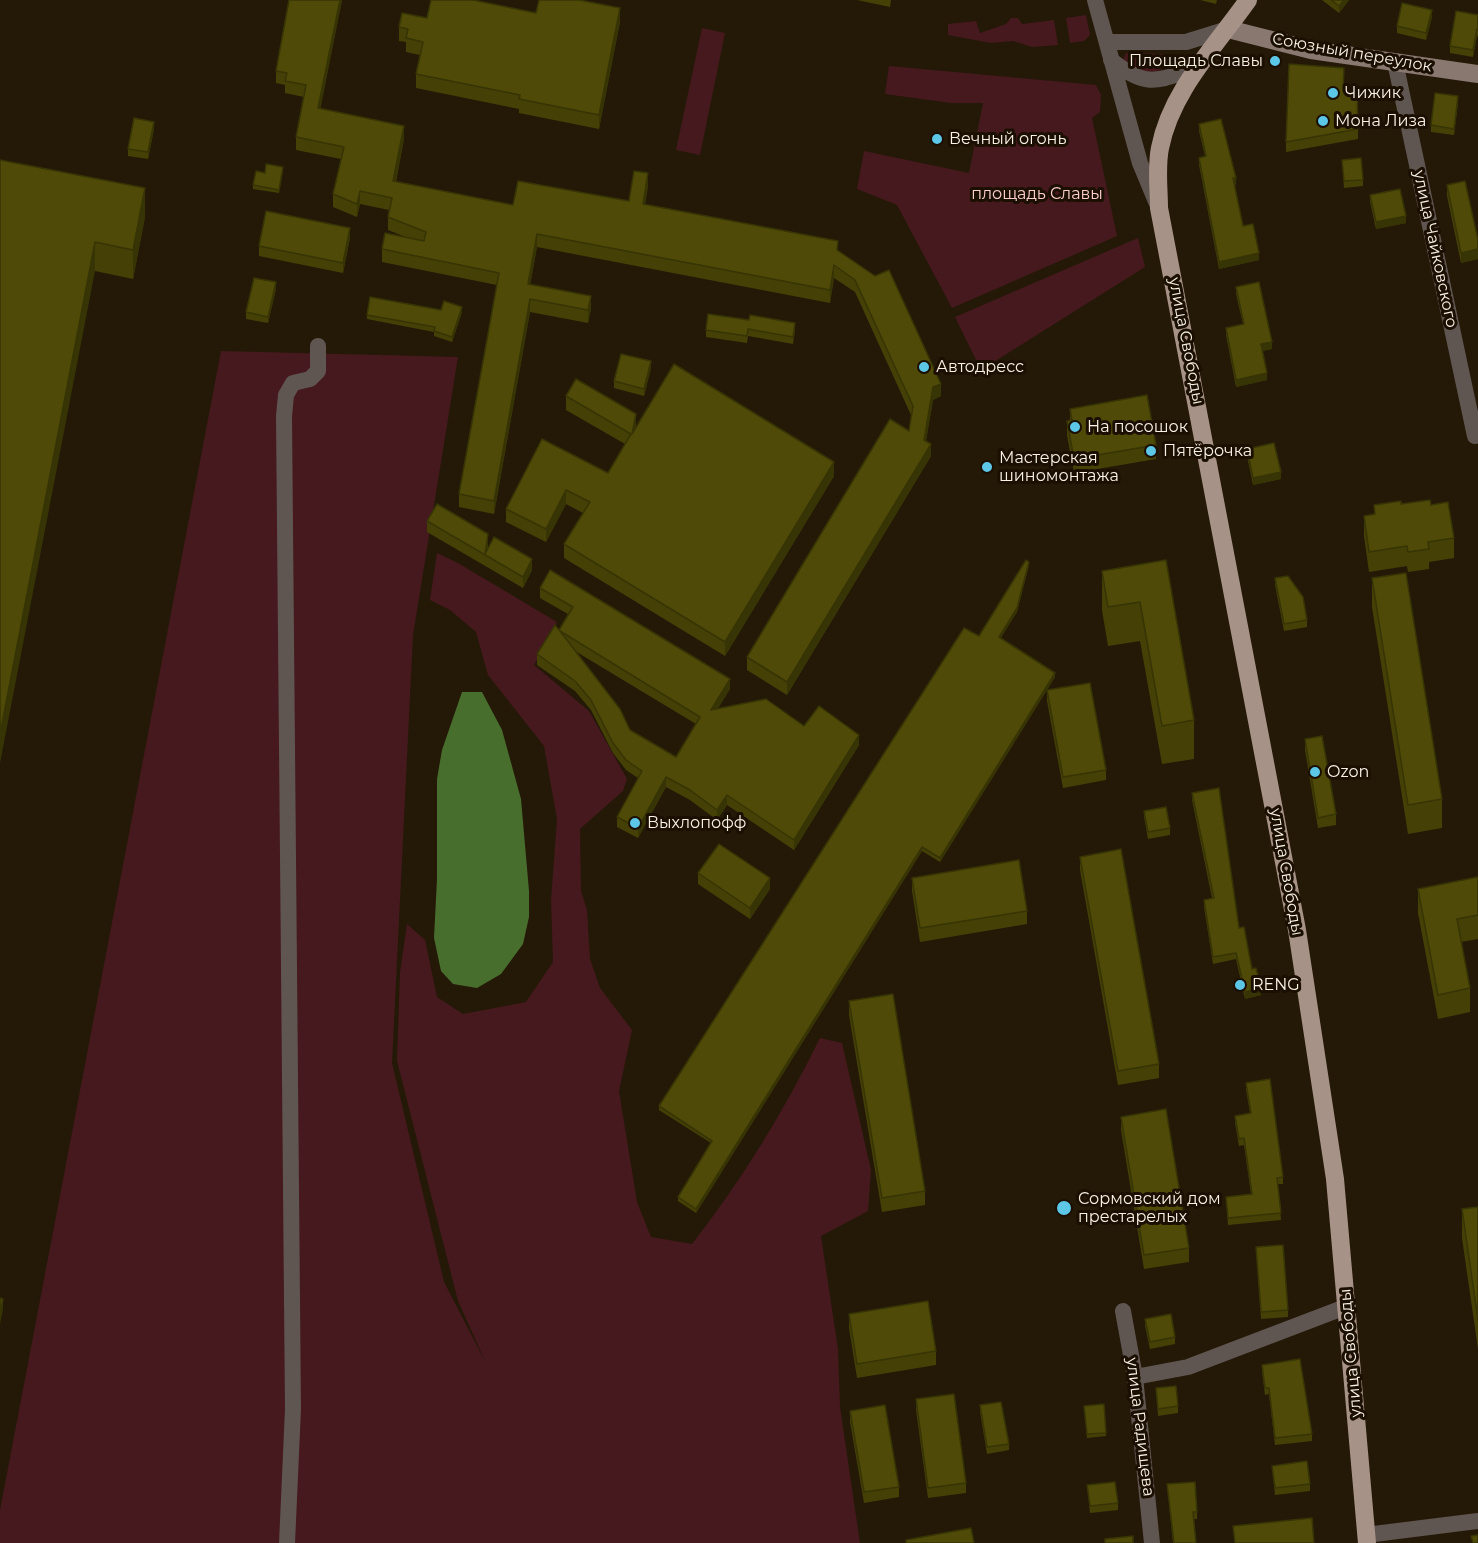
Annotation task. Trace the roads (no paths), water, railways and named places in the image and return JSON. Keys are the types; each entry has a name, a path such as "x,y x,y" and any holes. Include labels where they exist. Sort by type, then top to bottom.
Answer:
{"main road":[{"name":"улица Свободы","path":"1248,0 1197,68 1168,115 1159,150 1159,208 1297,930 1335,1179 1348,1306 1366,1539"}],"street":[{"name":"улица Свободы","path":"1095,0 1140,163 1159,208"},
{"path":"1107,42 1186,42 1228,29"},
{"name":"Союзный переулок","path":"1228,29 1311,50 1478,74"},
{"path":"1111,60 1132,77 1155,81 1197,68"},
{"name":"улица Чайковского","path":"1395,62 1475,436"},
{"path":"287,1543 293,1397 284,416 290,388 299,380 310,379 318,371 318,346"},
{"path":"1135,1377 1188,1367 1348,1306"},
{"name":"улица Радищева","path":"1123,1311 1135,1377 1152,1543"},
{"path":"1366,1539 1478,1521"}],"place":[{"name":"Площадь Славы","path":"1275,61"},
{"name":"Чижик","path":"1333,93"},
{"name":"Мона Лиза","path":"1323,121"},
{"name":"Вечный огонь","path":"937,139"},
{"name":"Автодресс","path":"924,367"},
{"name":"На посошок","path":"1075,427"},
{"name":"Пятёрочка","path":"1151,451"},
{"name":"Мастерская шиномонтажа","path":"987,467"},
{"name":"Ozon","path":"1315,772"},
{"name":"Выхлопофф","path":"635,823"},
{"name":"RENG","path":"1240,985"},
{"name":"Сормовский дом престарелых","path":"1064,1208"}],"park label":[{"name":"площадь Славы","path":"1037,194"}]}
